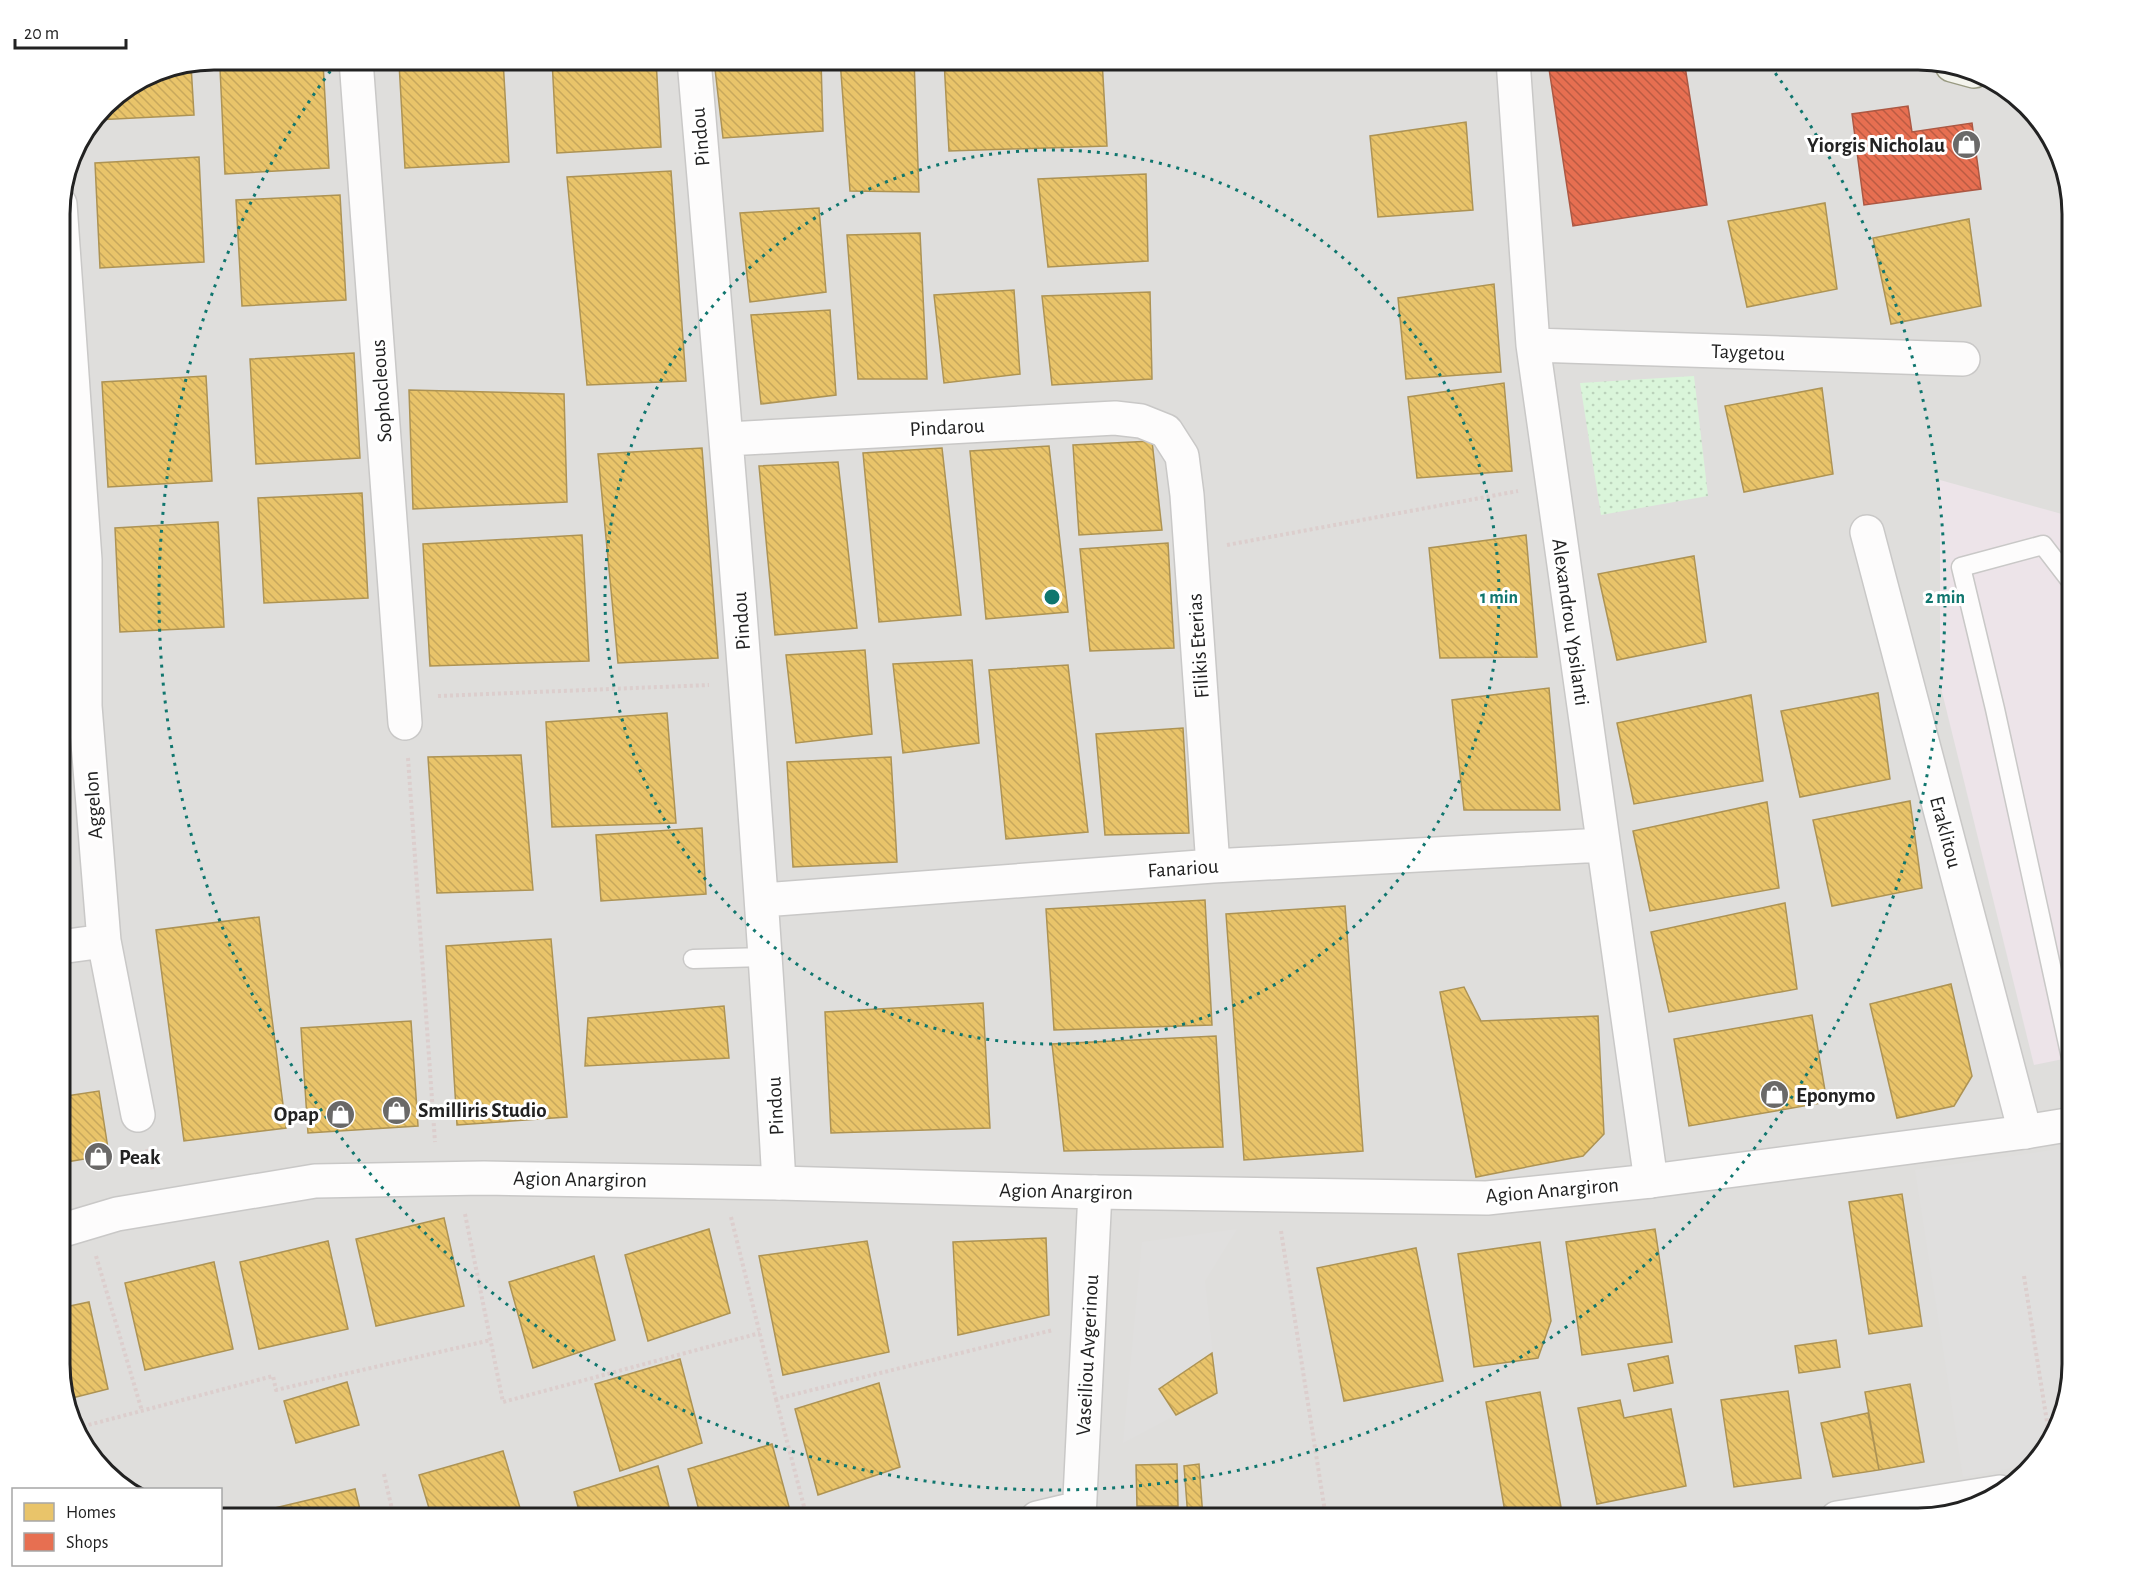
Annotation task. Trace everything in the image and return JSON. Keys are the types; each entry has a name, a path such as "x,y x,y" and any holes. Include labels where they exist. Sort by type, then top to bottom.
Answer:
{"street":[{"name":"Alexandrou Ypsilanti","path":"1514,70 1533,345 1651,1181"},
{"name":"Sophocleous","path":"357,71 405,710"},
{"name":"Pindou","path":"695,71 727,439 763,900 779,1183"},
{"name":"Taygetou","path":"1533,345 1963,359"},
{"name":"Aggelon","path":"71,361 85,560 73,706 104,941 138,1115"},
{"name":"Pindarou","path":"727,439 1115,418 1141,421 1166,431"},
{"name":"Filikis Eterias","path":"1166,431 1182,456 1213,866"},
{"name":"Eraklitou","path":"1867,532 2025,1132"},
{"name":"Fanariou","path":"763,900 1213,866 1603,845"},
{"path":"71,946 104,941"},
{"name":"Agion Anargiron","path":"73,1227 117,1214 315,1181 447,1179 723,1182 1095,1192 1486,1198 1651,1181 2062,1126"},
{"name":"Vaseiliou Avgerinou","path":"1079,1508 1095,1192"},
{"path":"1903,1508 1970,1498"}],"lane":[{"path":"2062,570 2043,545 1961,567 1995,709 2062,1017"},
{"path":"693,959 767,957"}],"path":[{"path":"1191,552 1552,484"},
{"path":"746,683 405,710 447,1179 490,1340 503,1402 760,1333"},
{"path":"138,1115 163,1207"},
{"path":"723,1182 804,1508"},
{"path":"1275,1194 1324,1508"},
{"path":"73,1227 142,1411"},
{"path":"2024,1276 2048,1427"},
{"path":"776,1399 1088,1321"},
{"path":"85,1426 273,1376 276,1390 490,1340"},
{"path":"384,1474 392,1508"}],"shaded area":[{"path":"1919,70 1947,73 1974,81 2006,100 2033,127 2052,159 2058,177 2062,214 2062,1364 2061,1383 2055,1410 2048,1427 2033,1451 2006,1478 1982,1493 1947,1505 1919,1508 222,1508 222,1488 142,1488 127,1478 106,1459 90,1436 75,1401 71,1373 71,205 75,177 81,159 106,119 142,90 159,81 186,73 205,71"},
{"path":"1940,480 2062,514 2062,1059 2034,1065 1940,684"},
{"path":"2062,1149 2061,1383 2058,1401 2048,1427 2033,1451 2018,1467 1963,1477 1915,1170"},
{"path":"1237,1229 1205,1281 1217,1393 1123,1443 1142,1242"}],"green space":[{"path":"1694,376 1708,496 1601,515 1580,383"}],"building: Homes":[{"path":"1103,70 1107,146 949,151 945,71"},
{"path":"220,71 323,71 329,168 225,174"},
{"path":"399,71 504,71 509,162 405,168"},
{"path":"553,71 657,71 661,147 557,153"},
{"path":"715,71 821,71 823,131 723,138"},
{"path":"841,71 914,71 919,192 850,191"},
{"path":"191,72 194,115 106,120 142,90 159,81"},
{"path":"1466,122 1473,210 1378,217 1370,136"},
{"path":"199,157 204,262 100,268 95,163"},
{"path":"671,171 686,381 587,385 567,177"},
{"path":"1146,174 1148,261 1048,267 1038,179"},
{"path":"340,195 346,300 242,306 236,200"},
{"path":"1825,203 1837,289 1747,307 1728,221"},
{"path":"819,208 826,292 750,302 740,213"},
{"path":"1969,219 1981,306 1891,324 1873,238"},
{"path":"920,233 927,379 858,379 847,235"},
{"path":"1494,284 1501,372 1406,379 1398,298"},
{"path":"1014,290 1020,374 944,383 934,295"},
{"path":"1150,292 1152,379 1052,385 1042,296"},
{"path":"830,310 836,395 761,404 751,315"},
{"path":"354,353 360,458 256,464 250,359"},
{"path":"206,376 212,481 108,487 102,382"},
{"path":"1504,383 1512,471 1417,478 1408,397"},
{"path":"1822,388 1833,474 1744,492 1725,406"},
{"path":"409,390 564,394 567,502 413,509"},
{"path":"1152,441 1162,530 1079,535 1073,445"},
{"path":"1049,446 1068,612 986,619 970,451"},
{"path":"702,448 718,658 618,663 598,454"},
{"path":"942,448 961,615 879,622 863,453"},
{"path":"838,462 857,628 775,635 759,466"},
{"path":"362,493 368,598 264,603 258,498"},
{"path":"218,522 224,627 120,632 115,528"},
{"path":"582,535 589,661 430,666 423,544"},
{"path":"1526,535 1537,657 1440,658 1429,548"},
{"path":"1168,543 1174,648 1090,651 1080,549"},
{"path":"1694,556 1706,642 1617,660 1598,574"},
{"path":"865,650 872,734 796,743 786,655"},
{"path":"972,660 979,743 903,753 893,664"},
{"path":"1068,665 1088,832 1006,839 989,670"},
{"path":"1549,688 1560,810 1464,810 1452,700"},
{"path":"1878,693 1890,779 1800,797 1781,711"},
{"path":"1751,695 1763,781 1634,804 1617,723"},
{"path":"667,713 676,823 552,827 546,722"},
{"path":"1183,728 1189,833 1105,835 1096,734"},
{"path":"521,755 533,890 437,893 428,757"},
{"path":"891,757 897,862 793,867 787,762"},
{"path":"1910,801 1922,888 1832,906 1813,820"},
{"path":"1767,802 1779,888 1650,911 1633,831"},
{"path":"702,828 706,894 601,901 596,835"},
{"path":"1205,900 1212,1025 1054,1030 1046,909"},
{"path":"1785,903 1797,989 1669,1012 1651,932"},
{"path":"1345,906 1363,1151 1244,1160 1226,914"},
{"path":"259,917 286,1128 184,1141 156,930"},
{"path":"551,939 567,1117 457,1125 446,946"},
{"path":"1951,984 1972,1076 1954,1106 1897,1118 1870,1004"},
{"path":"1464,987 1481,1021 1598,1016 1604,1134 1583,1156 1476,1177 1440,992"},
{"path":"983,1003 990,1128 831,1133 825,1012"},
{"path":"724,1006 729,1058 585,1066 588,1018"},
{"path":"1812,1015 1827,1102 1689,1126 1674,1039"},
{"path":"411,1021 418,1126 308,1133 301,1028"},
{"path":"1216,1036 1223,1147 1064,1151 1052,1044"},
{"path":"99,1091 109,1155 71,1161 71,1095"},
{"path":"1902,1194 1922,1326 1869,1334 1849,1202"},
{"path":"444,1218 464,1306 376,1326 356,1239"},
{"path":"709,1229 730,1313 648,1341 625,1255"},
{"path":"1655,1229 1672,1342 1582,1355 1566,1242"},
{"path":"1046,1238 1049,1315 958,1335 953,1242"},
{"path":"328,1241 348,1329 259,1349 240,1262"},
{"path":"867,1241 889,1352 783,1375 759,1256"},
{"path":"1540,1242 1551,1321 1538,1358 1474,1367 1458,1254"},
{"path":"1416,1248 1443,1381 1344,1401 1317,1268"},
{"path":"594,1256 615,1340 533,1368 509,1282"},
{"path":"214,1262 233,1349 145,1370 125,1283"},
{"path":"89,1302 108,1389 74,1397 71,1373 71,1306"},
{"path":"1836,1340 1840,1367 1799,1373 1795,1346"},
{"path":"1212,1353 1217,1393 1176,1415 1159,1389"},
{"path":"1668,1356 1673,1383 1634,1391 1628,1364"},
{"path":"680,1359 702,1443 620,1471 595,1384"},
{"path":"347,1382 359,1425 296,1443 284,1401"},
{"path":"879,1383 900,1467 818,1495 795,1409"},
{"path":"1910,1384 1924,1462 1879,1470 1865,1392"},
{"path":"1788,1391 1801,1478 1734,1487 1721,1400"},
{"path":"1540,1392 1561,1508 1504,1508 1486,1402"},
{"path":"1620,1400 1624,1418 1671,1409 1686,1486 1597,1504 1578,1408"},
{"path":"1868,1413 1879,1470 1833,1477 1821,1423"},
{"path":"772,1444 789,1508 698,1508 688,1469"},
{"path":"503,1451 520,1508 429,1508 419,1475"},
{"path":"1177,1464 1178,1506 1137,1506 1136,1465"},
{"path":"1199,1464 1202,1508 1187,1508 1184,1466"},
{"path":"658,1466 669,1508 578,1508 574,1492"},
{"path":"355,1489 360,1508 274,1508"}],"building: Shops":[{"path":"1549,70 1686,70 1707,205 1573,226"},
{"path":"1908,106 1912,132 1972,123 1981,189 1864,205 1852,114"}],"place":[{"name":"Yiorgis Nicholau","path":"1966,145"},
{"name":"Eponymo","path":"1775,1095"},
{"name":"Smilliris Studio","path":"397,1110"},
{"name":"Opap","path":"340,1114"},
{"name":"Peak","path":"98,1157"}]}
